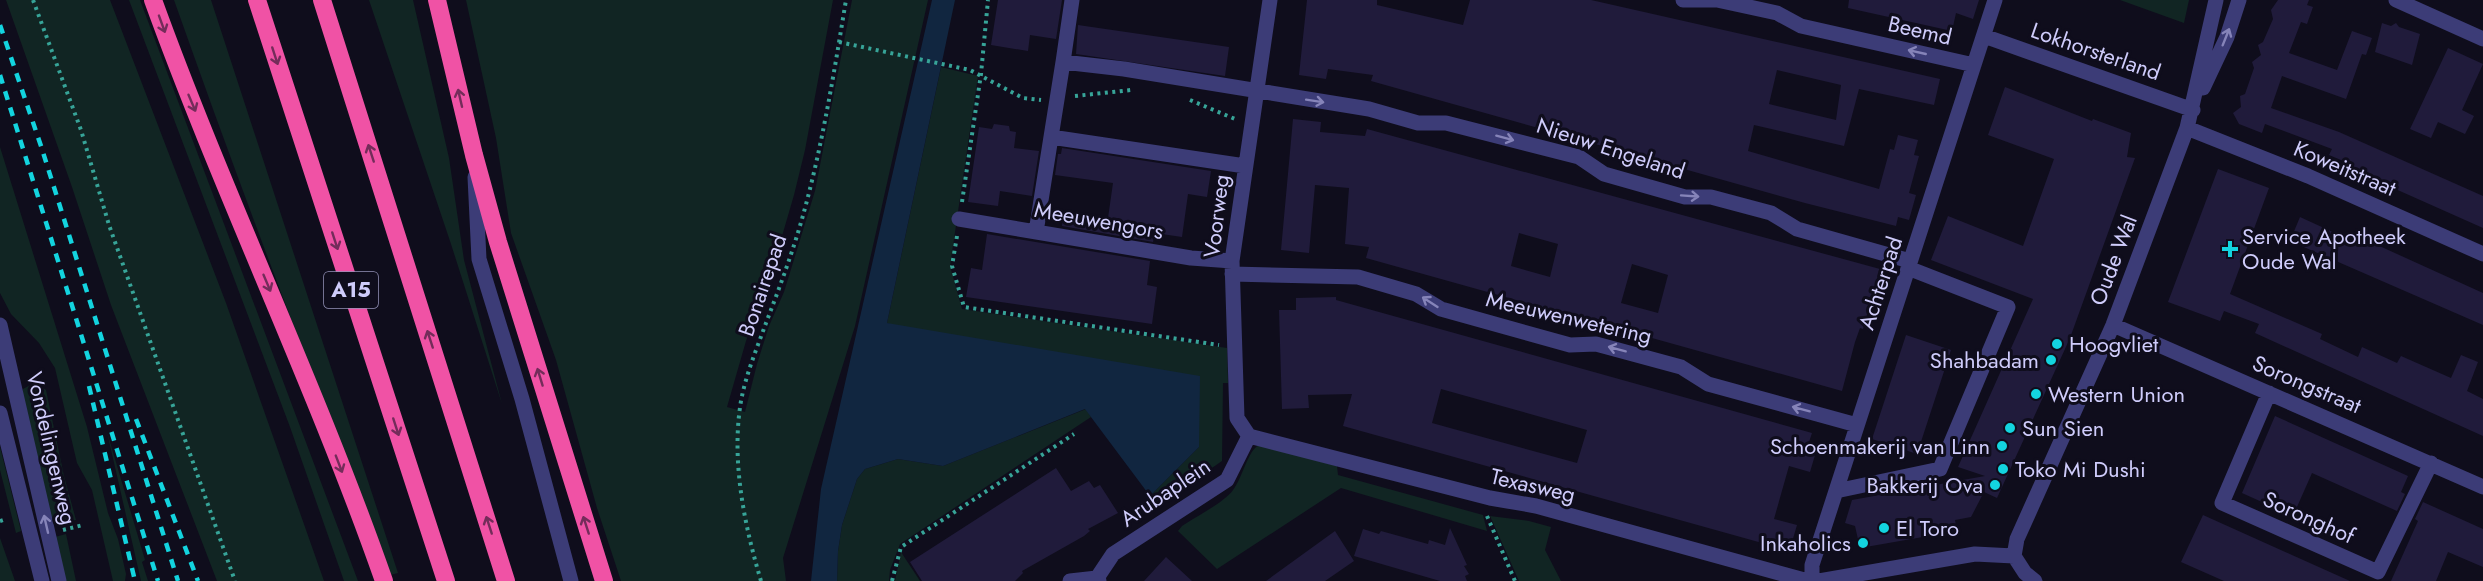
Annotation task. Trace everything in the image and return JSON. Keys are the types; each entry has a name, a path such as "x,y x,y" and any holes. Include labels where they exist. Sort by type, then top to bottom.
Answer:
{"highway":[{"path":"153,0 187,91 279,311 384,581"},
{"name":"A15","path":"257,0 446,581"},
{"name":"A15","path":"322,0 506,581"},
{"path":"437,0 474,155 509,277 604,581"}],"street":[{"path":"1036,232 1072,0"},
{"name":"Voorweg","path":"1249,436 1237,418 1232,268 1270,0"},
{"name":"Beemd","path":"1683,0 1717,0 1777,13 1801,26 1974,65"},
{"name":"Achterpad","path":"1812,581 1812,565 1995,0"},
{"name":"Oude Wal","path":"2193,110 2216,0"},
{"name":"Oude Wal","path":"2014,556 2017,540 2113,325 2193,110 2227,37 2239,0"},
{"path":"2396,0 2483,39"},
{"name":"Lokhorsterland","path":"1984,36 2193,110"},
{"name":"Nieuw Engeland","path":"1063,62 1124,69 1369,109 1418,123 1446,123 1579,157 1604,174 1686,197 1711,197 1771,213 1797,230 1909,265 2008,307 1940,469 1836,491"},
{"name":"Koweitstraat","path":"2187,128 2308,176 2483,254"},
{"path":"1051,137 1245,166"},
{"path":"474,155 479,259 522,399 571,581"},
{"name":"Meeuwengors","path":"959,219 1191,258 1232,268"},
{"name":"Meeuwenwetering","path":"1232,268 1358,277 1416,294 1441,309 1570,345 1596,344 1681,366 1708,384 1857,425"},
{"name":"Vondelingenweg","path":"0,325 59,581"},
{"name":"Sorongstraat","path":"2113,325 2483,487"},
{"name":"Soronghof","path":"2269,393 2222,503 2378,572 2431,463"},
{"name":"Vondelingenweg","path":"0,413 42,581"},
{"name":"Texasweg","path":"1249,436 1490,498 1536,506 1757,574 1808,581"},
{"name":"Arubaplein","path":"1070,581 1098,580 1113,554 1227,480 1249,436"},
{"path":"1819,581 1975,554 2014,556 2025,573 2036,581"}],"path":[{"path":"33,0 81,130 109,225 235,581"},
{"name":"Bonairepad","path":"761,581 745,516 738,457 737,428 741,399 749,370 802,221 814,173 846,0"},
{"path":"840,42 959,67 981,74 1006,91 1023,99 1037,100 1136,89"},
{"path":"1182,96 1223,116 1252,124"},
{"path":"892,581 901,548 1074,434"},
{"path":"1490,498 1487,516 1515,581"},
{"path":"0,521 6,519"}],"green space":[{"path":"6,0 110,0 226,303 324,581 217,581 111,305"},
{"path":"129,0 140,0 358,581 344,581 290,427"},
{"path":"174,0 211,0 398,573 390,575 252,216"},
{"path":"369,0 413,0 449,158 464,260 502,404 451,244"},
{"path":"466,0 833,0 805,150 794,195 727,407 745,412 769,326 784,292 815,191 852,0 928,0 855,326 783,558 786,581 621,581 597,508 556,360 511,233 496,138"},
{"path":"2120,0 2189,0 2184,23"},
{"path":"941,67 978,76 950,266 962,309 1227,348 1228,383 1223,383 1222,461 1158,505 1150,496 1199,447 887,323"},
{"path":"0,147 87,427 108,513 118,539 126,574 125,581 113,581 92,490 77,463 55,368 39,343 11,314 0,293"},
{"path":"37,384 46,390 76,520 52,525 23,395 23,389"},
{"path":"1086,409 1091,417 900,544 890,570 889,581 837,581 842,525 857,479 865,469 898,459 943,466"},
{"path":"107,432 145,560 142,562 148,581 141,581"},
{"path":"1259,445 1337,466 1338,475 1483,515 1487,531 1341,488 1217,569 1178,531 1229,495 1255,448"},
{"path":"0,447 21,531 16,533 0,470"},
{"path":"1490,516 1529,521 1551,527 1545,550 1561,581 1519,581"},
{"path":"66,534 76,581 66,581 55,537"},
{"path":"0,538 15,581 0,581"},
{"path":"901,552 920,581 895,581"}],"water":[{"path":"932,0 955,0 887,323 1200,376 1199,447 1150,496 1085,409 943,466 898,459 865,469 857,479 842,525 837,581 811,581 821,489"}],"building":[{"path":"998,0 1062,0 1056,39 1030,35 1028,51 991,45"},
{"path":"1307,0 1377,0 1377,5 1463,25 1470,0 1591,0 1940,79 1934,105 1859,89 1844,146 1754,125 1748,151 1879,189 1890,149 1894,150 1898,135 1918,140 1914,155 1919,156 1909,193 1916,195 1909,220 1898,217 1896,226 1805,203 1371,81 1373,75 1328,69 1326,79 1299,75","holes":["1777,70 1841,85 1836,120 1769,104"]},
{"path":"1849,0 1979,0 1973,19 1956,13 1952,31 1848,8"},
{"path":"2278,0 2309,0 2307,5 2313,7 2307,24 2301,22 2289,53 2337,70 2352,31 2372,38 2366,55 2362,54 2346,99 2282,76 2271,108 2339,132 2483,196 2483,228 2346,167 2348,163 2329,155 2332,149 2265,124 2262,133 2239,124 2233,113 2241,107 2240,96 2245,94 2254,68 2252,62 2261,55 2258,45 2263,42 2273,19 2271,10"},
{"path":"2382,23 2391,26 2396,23 2399,27 2420,34 2412,65 2375,52"},
{"path":"1078,25 1229,47 1225,76 1076,54"},
{"path":"2448,48 2483,64 2462,110 2474,116 2465,134 2438,122 2431,138 2410,129"},
{"path":"2005,87 2092,121 2093,119 2131,133 2127,157 2135,158 2070,338 1997,498 1984,492 1971,517 1955,520 1957,531 1860,548 1855,526 1845,523 1852,500 1985,476 1958,467 2033,299 1931,260 1948,216 2023,246 2054,159 1988,135"},
{"path":"1293,119 1321,122 1320,132 1365,136 1367,129 1880,269 1863,329 1860,328 1855,342 1842,391 1366,258 1369,247 1345,244 1349,188 1315,185 1309,253 1281,250","holes":["1519,233 1558,244 1550,277 1511,266","1632,264 1668,275 1658,313 1621,303"]},
{"path":"994,124 1009,126 1010,131 1016,132 1014,148 1039,151 1032,196 1000,191 998,206 968,202 979,127 992,129"},
{"path":"1062,148 1211,171 1207,197 1188,194 1182,237 1155,233 1153,242 1062,226 1064,212 1108,218 1113,183 1055,175 1058,154 1061,154"},
{"path":"2218,169 2269,188 2230,294 2322,334 2320,339 2358,357 2362,347 2397,363 2401,356 2451,378 2461,355 2478,362 2467,391 2483,399 2483,436 2255,333 2259,324 2224,311 2220,321 2168,302"},
{"path":"2300,217 2361,245 2364,239 2483,293 2483,325 2290,241"},
{"path":"987,234 1150,261 1147,285 1157,287 1152,324 966,297 971,268 982,270"},
{"path":"1336,297 1336,300 1812,433 1809,442 1818,445 1810,472 1789,466 1774,519 1797,525 1792,542 1782,539 1780,548 1343,426 1352,394 1308,395 1309,408 1282,409 1279,310 1296,310 1296,298","holes":["1441,389 1587,430 1577,463 1432,423"]},
{"path":"1906,335 1951,350 1917,454 1872,439"},
{"path":"2275,416 2408,476 2401,492 2405,494 2397,511 2312,473 2293,516 2242,493"},
{"path":"1056,468 1071,491 1089,481 1094,488 1100,485 1118,513 1088,529 1090,531 1084,536 1022,571 1023,573 1015,581 922,581 910,562"},
{"path":"2423,502 2483,529 2483,567 2448,552 2436,581 2391,581 2418,521 2415,519"},
{"path":"2203,515 2350,581 2224,581 2181,562"},
{"path":"1450,528 1467,565 1464,566 1469,574 1465,576 1467,581 1440,581 1354,556 1363,529 1379,534 1381,531 1428,544 1429,540 1445,545"},
{"path":"1335,531 1354,561 1325,581 1266,581"},
{"path":"1166,557 1192,581 1144,581"}],"railway":[{"path":"0,25 41,146 178,581"},
{"path":"0,75 158,581"},
{"path":"89,386 135,581"},
{"path":"136,419 198,581"}],"place":[{"name":"Service Apotheek Oude Wal","path":"2230,249"},
{"name":"Hoogvliet","path":"2057,344"},
{"name":"Shahbadam","path":"2051,360"},
{"name":"Western Union","path":"2036,394"},
{"name":"Sun Sien","path":"2010,428"},
{"name":"Schoenmakerij van Linn","path":"2002,446"},
{"name":"Toko Mi Dushi","path":"2003,469"},
{"name":"Bakkerij Ova","path":"1995,485"},
{"name":"El Toro","path":"1884,528"},
{"name":"Inkaholics","path":"1863,543"}]}
